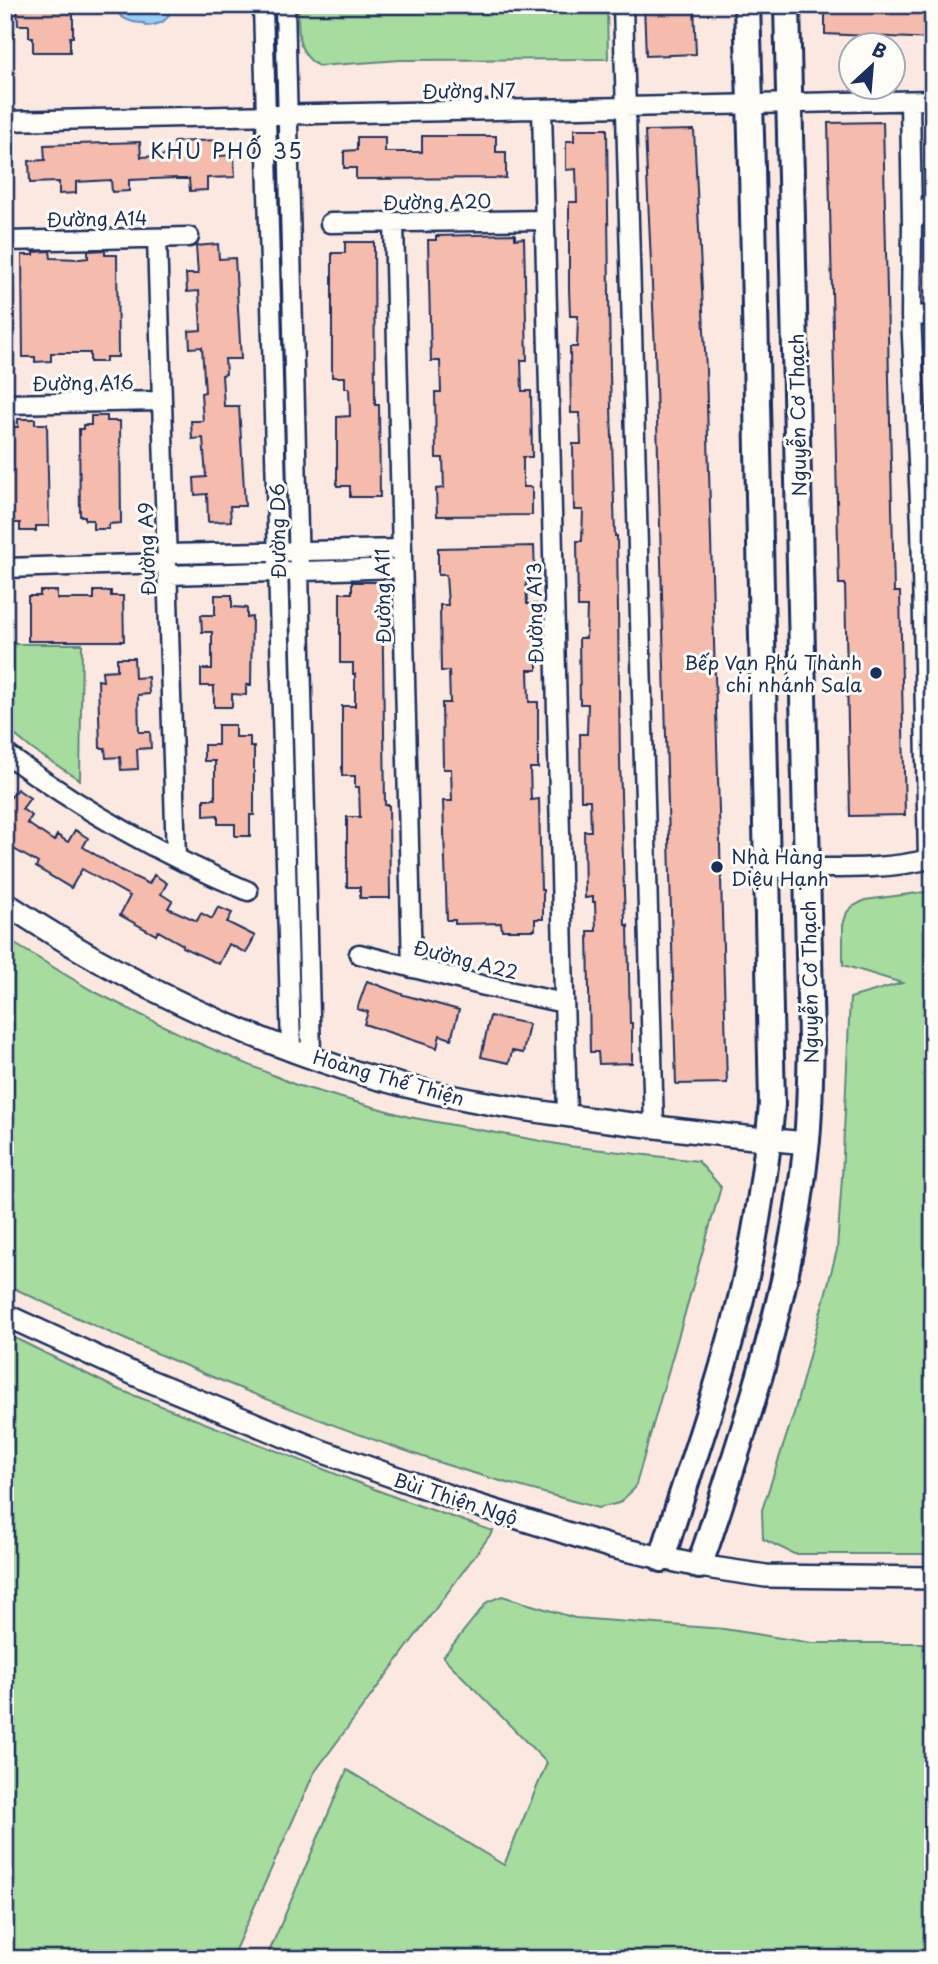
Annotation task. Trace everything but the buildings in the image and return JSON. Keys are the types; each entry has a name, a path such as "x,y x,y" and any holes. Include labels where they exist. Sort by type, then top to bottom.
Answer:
{"main road":[{"name":"Nguyễn Cơ Thạch","path":"662,1559 726,1355 744,1288 769,1140 772,1105 747,5"},
{"name":"Nguyễn Cơ Thạch","path":"699,1566 763,1369 779,1307 790,1256 807,1143 811,1040 787,5"}],"street":[{"name":"Đường D6","path":"263,5 278,572 301,1052"},
{"name":"Đường D6","path":"285,5 299,571 301,1052"},
{"path":"623,5 654,1127"},
{"name":"Đường N7","path":"5,121 933,100"},
{"path":"768,868 863,867 930,858 927,524 911,316 910,101"},
{"name":"Đường A13","path":"542,109 567,1116"},
{"path":"912,222 933,203"},
{"name":"Đường A20","path":"330,223 545,220"},
{"name":"Đường A11","path":"394,222 412,968"},
{"name":"Đường A14","path":"5,241 190,237"},
{"name":"Đường A9","path":"157,238 176,859"},
{"path":"911,316 933,315"},
{"name":"Đường A16","path":"5,404 162,401"},
{"path":"5,568 167,564 278,551 402,549"},
{"path":"167,564 278,572 402,568"},
{"path":"5,753 127,833 176,859 248,891"},
{"name":"Hoàng Thế Thiện","path":"5,903 141,984 234,1027 372,1077 441,1094 567,1116 807,1143"},
{"name":"Đường A22","path":"359,954 565,1003"},
{"name":"Bùi Thiện Ngộ","path":"5,1315 145,1379 321,1451 486,1509 612,1547 699,1566 766,1576 933,1578"}],"green space":[{"path":"298,5 607,5 608,59 401,60 318,66 301,47"},
{"path":"5,644 82,644 80,780 33,750 5,727"},
{"path":"933,891 933,1554 794,1554 763,1539 762,1510 794,1413 837,1250 850,998 902,983 843,965 843,925 847,912 865,900"},
{"path":"5,938 91,990 196,1042 296,1085 409,1117 568,1146 698,1161 721,1187 635,1488 619,1503 598,1508 450,1466 214,1378 5,1284"},
{"path":"5,1333 115,1388 400,1499 493,1531 314,1773 231,1959 5,1959"},
{"path":"502,1596 575,1618 724,1629 812,1643 933,1643 933,1959 266,1959 347,1770 504,1865 547,1763 443,1657 487,1602"}],"water":[{"path":"113,5 172,5 164,21 146,26 118,14"}],"place":[{"name":"Bếp Vạn Phú Thành chi nhánh Sala","path":"876,673"},
{"name":"Nhà Hàng Diệu Hạnh","path":"717,867"}],"district":[{"name":"KHU PHỐ 35","path":"227,150"}]}
